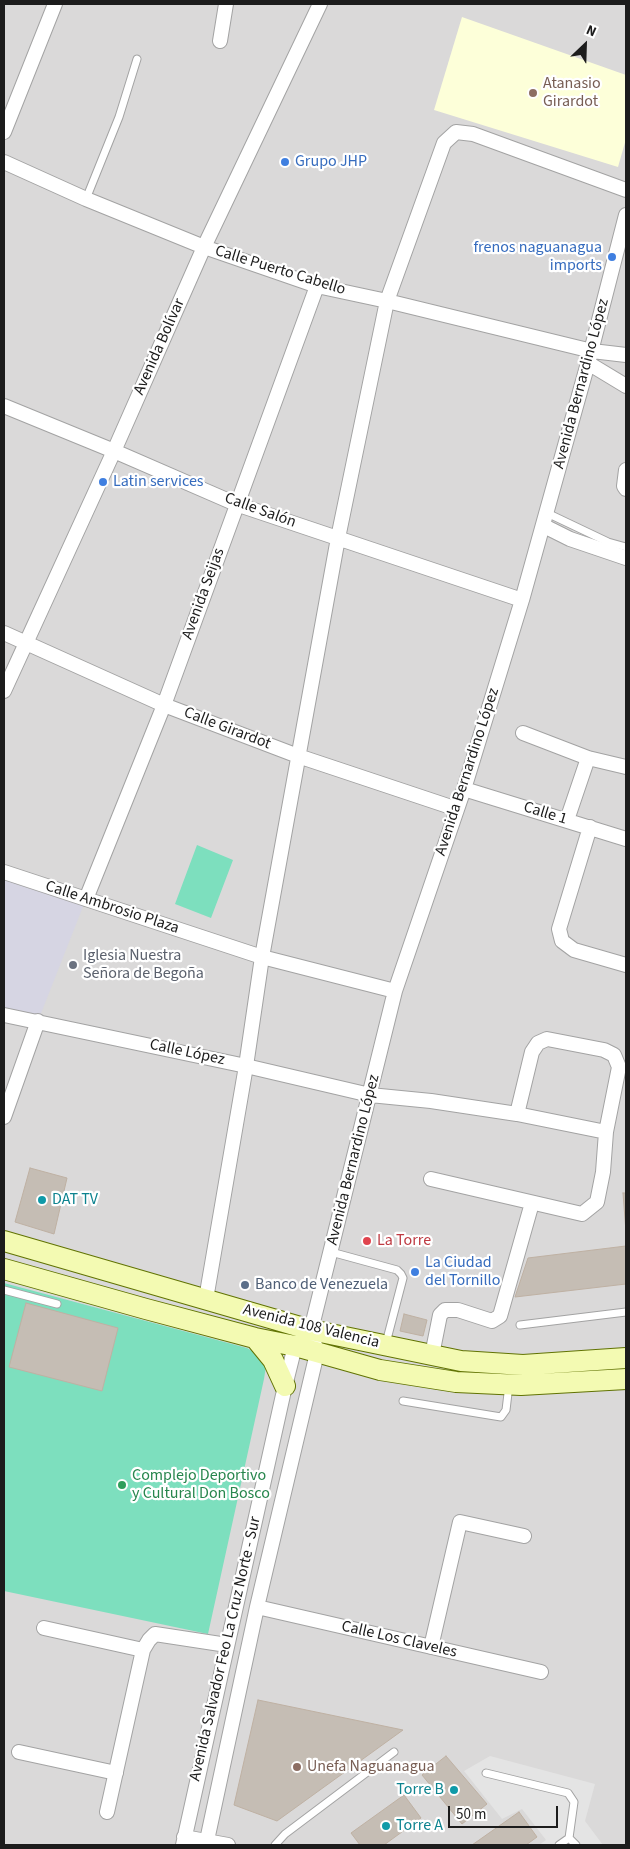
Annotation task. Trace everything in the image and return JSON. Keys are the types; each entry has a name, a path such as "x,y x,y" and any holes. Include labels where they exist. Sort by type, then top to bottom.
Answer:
{"street":[{"path":"4,132 55,4"},
{"path":"220,41 226,4"},
{"name":"Avenida Bolívar","path":"4,691 114,451 204,247 320,4"},
{"path":"206,1299 246,1066 262,957 338,538 387,301 444,143 456,132 473,134 626,190"},
{"name":"Calle Puerto Cabello","path":"4,162 86,199 204,247 317,286 387,301 590,357 626,355"},
{"name":"Avenida Bernardino López","path":"311,1330 395,991 464,789 546,520 626,214"},
{"name":"Avenida Seijas","path":"86,899 164,705 317,286"},
{"path":"590,357 626,386"},
{"name":"Calle Salón","path":"4,406 236,504 522,600"},
{"path":"626,470 624,486 626,489"},
{"path":"546,520 570,539 626,558"},
{"name":"Calle Girardot","path":"4,632 164,705 298,756 457,809"},
{"path":"523,732 588,758 626,767"},
{"path":"567,820 588,758"},
{"name":"Calle 1","path":"464,789 626,839"},
{"path":"590,827 559,929 562,941 574,950 626,965"},
{"name":"Calle Ambrosio Plaza","path":"4,872 262,957 395,991"},
{"name":"Calle López","path":"4,1014 246,1066 370,1095 518,1114 606,1132"},
{"path":"4,1117 38,1021"},
{"path":"431,1180 582,1214 597,1202 603,1172 606,1132 620,1067 614,1055 604,1050 547,1039 538,1043 532,1052 518,1114"},
{"path":"432,1355 440,1316 445,1310 458,1310 492,1321 500,1316 532,1203"},
{"name":"Avenida 108 Valencia","path":"4,1242 311,1330 461,1361 523,1365 626,1358"},
{"name":"Avenida 108 Valencia","path":"4,1269 256,1338 296,1346 389,1371 456,1382 509,1385 626,1379"},
{"name":"Avenida Salvador Feo La Cruz Norte - Sur","path":"183,1841 285,1386 296,1346 311,1330"},
{"name":"Avenida Salvador Feo La Cruz Norte - Sur","path":"215,1844 257,1607 317,1353 311,1330"},
{"path":"256,1338 273,1360 285,1386"},
{"path":"431,1647 460,1522 524,1536"},
{"name":"Calle Los Claveles","path":"257,1607 541,1672"},
{"path":"44,1628 143,1650"},
{"path":"107,1812 143,1650 149,1640 155,1634 227,1646"},
{"path":"19,1752 116,1772"},
{"path":"183,1841 215,1844"}],"lane":[{"path":"86,199 119,118 137,59"},
{"path":"546,520 626,547"},
{"path":"331,1252 397,1270 401,1274 403,1278 385,1346"},
{"path":"4,1290 57,1304"},
{"path":"520,1325 626,1312"},
{"path":"403,1401 501,1417 506,1410 509,1385"},
{"path":"275,1845 285,1834 394,1752"},
{"path":"486,1773 568,1793 574,1802 569,1838 559,1845"},
{"path":"569,1838 576,1845"}],"shaded area":[{"path":"4,4 626,4 626,1845 4,1845"},
{"name":"Atanasio Girardot","path":"462,17 626,75 626,139 618,167 434,110"},
{"path":"4,872 86,899 38,1021 4,1015"},
{"path":"490,1756 595,1784 585,1821 603,1845 539,1845 546,1840 522,1809 502,1819 464,1771"}],"green space":[{"path":"197,845 233,860 211,918 175,904"},
{"name":"Complejo Deportivo y Cultural Don Bosco","path":"4,1283 247,1348 261,1356 266,1366 264,1379 208,1634 4,1591"}],"building":[{"name":"DAT TV","path":"30,1168 67,1178 54,1234 15,1222"},
{"path":"623,1193 626,1193 626,1232"},
{"path":"626,1246 626,1284 515,1297 528,1258"},
{"path":"26,1303 118,1328 102,1391 9,1367"},
{"path":"404,1314 427,1320 423,1336 400,1331"},
{"name":"Unefa Naguanagua","path":"258,1700 403,1730 277,1821 234,1805"},
{"name":"Torre B","path":"446,1756 487,1804 462,1824 422,1775"},
{"name":"Torre A","path":"404,1795 421,1818 384,1845 360,1845 351,1833"},
{"path":"519,1812 537,1837 526,1845 472,1845"}],"place":[{"name":"Atanasio Girardot","path":"533,93"},
{"name":"Grupo JHP","path":"285,162"},
{"name":"frenos naguanagua imports","path":"612,257"},
{"name":"Latin services","path":"103,482"},
{"name":"Iglesia Nuestra Señora de Begoña","path":"73,965"},
{"name":"DAT TV","path":"42,1200"},
{"name":"La Torre","path":"367,1241"},
{"name":"La Ciudad del Tornillo","path":"415,1272"},
{"name":"Banco de Venezuela","path":"245,1285"},
{"name":"Complejo Deportivo y Cultural Don Bosco","path":"122,1485"},
{"name":"Unefa Naguanagua","path":"297,1767"},
{"name":"Torre B","path":"454,1790"},
{"name":"Torre A","path":"386,1826"}]}
